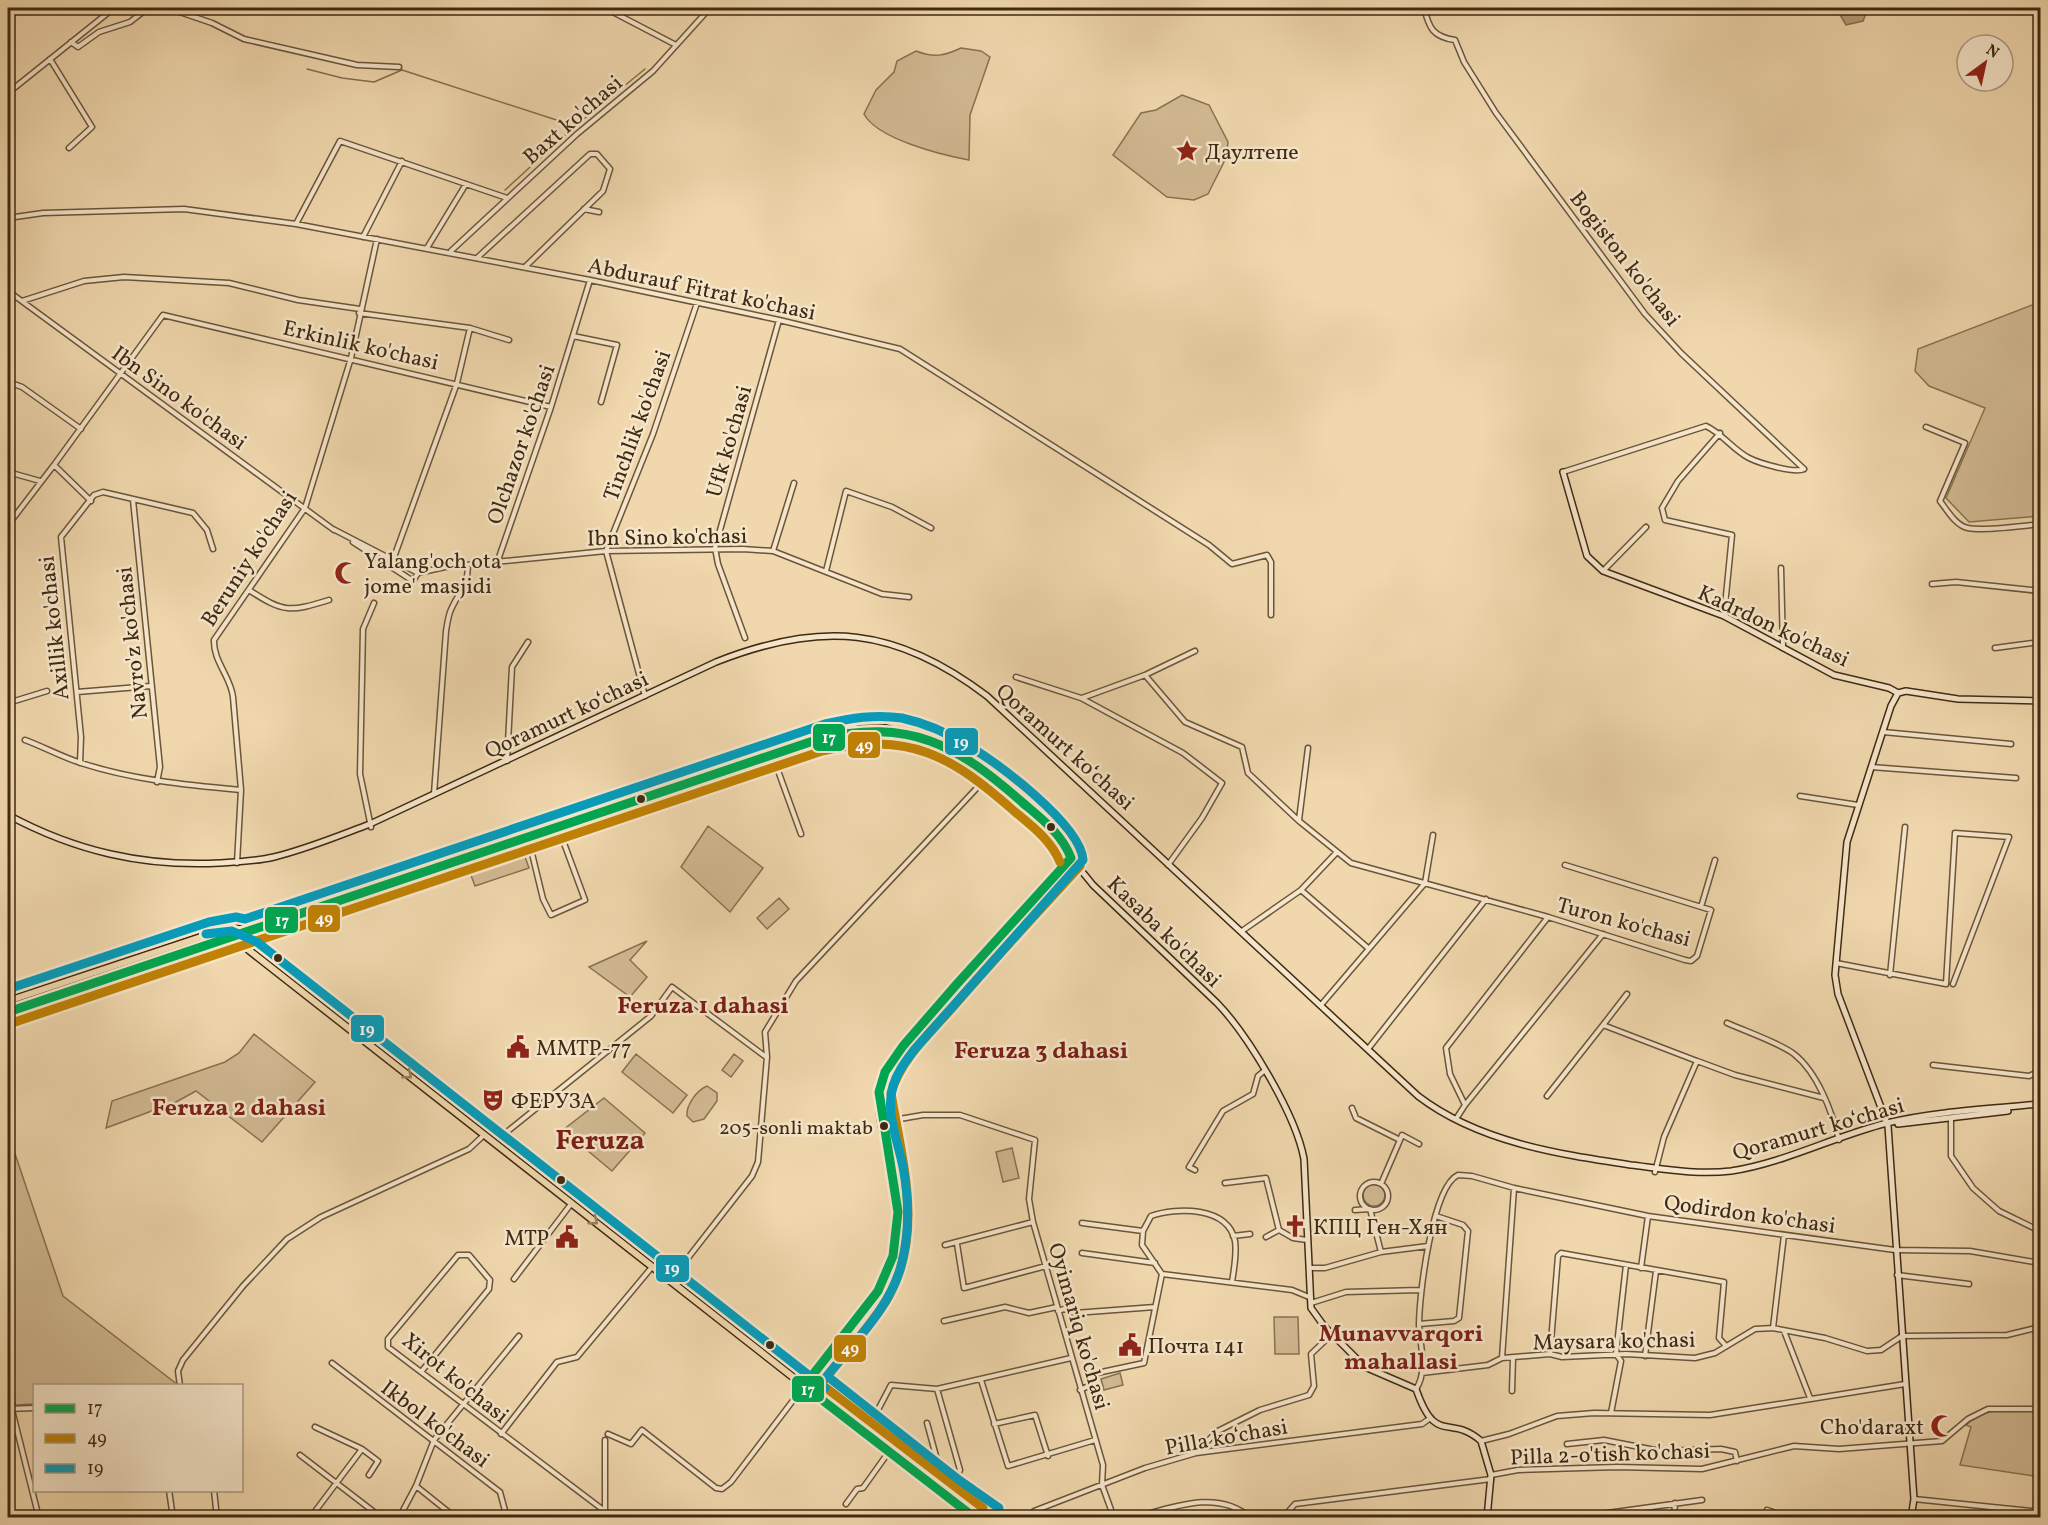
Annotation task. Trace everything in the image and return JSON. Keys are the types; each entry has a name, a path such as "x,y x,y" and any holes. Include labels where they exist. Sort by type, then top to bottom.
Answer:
{"main road":[{"path":"1563,472 1587,556 1603,571"},
{"name":"Kadrdon ko'chasi","path":"1603,571 1724,616 1783,650 1834,675 1889,688 1898,693 1909,692 1958,699 2040,702"},
{"name":"Qoramurt koʻchasi","path":"8,817 65,844 117,859 159,865 237,863 289,856 370,825 726,660 786,643 839,637 893,646 947,670 986,699 1242,931 1418,1096 1456,1121"},
{"path":"1898,693 1870,766 1844,859 1835,963 1838,994 1888,1124 1914,1498 1911,1518"},
{"name":"Kasaba ko'chasi","path":"245,932 828,736 880,728 901,731 946,747 990,774 1058,834 1071,858 1093,885 1223,1009 1291,1117 1299,1139 1304,1159 1309,1300"},
{"path":"804,1386 874,1296 892,1262 897,1239 898,1212 882,1122 880,1087 890,1062 1071,858"},
{"name":"Qoramurt koʻchasi","path":"1168,865 1416,1097 1456,1121 1539,1151 1656,1170 1704,1175 1734,1173 1888,1124 2040,1106"},
{"path":"261,945 260,932 271,923"},
{"name":"Kasaba ko'chasi","path":"234,937 271,923"},
{"path":"8,1001 227,931 899,1461 975,1517"},
{"path":"8,1012 245,932 952,1490 992,1518"},
{"path":"346,1027 347,1020 354,1018"},
{"name":"Qoramurt koʻchasi","path":"1888,1124 2040,1106"},
{"path":"620,1242 627,1233"},
{"path":"1309,1300 1320,1321 1370,1370 1416,1389 1429,1419 1436,1424 1472,1435 1482,1441 1491,1477 1487,1518"},
{"path":"899,1461 899,1455 905,1453"}],"street":[{"path":"8,93 114,8"},
{"path":"70,42 78,47 99,32 130,22 148,8"},
{"path":"168,8 212,23 244,39 357,65 399,67"},
{"path":"605,8 676,45"},
{"name":"Baxt ko'chasi","path":"451,252 577,134 653,71 710,8"},
{"name":"Bogiston ko'chasi","path":"1424,8 1433,33 1455,40 1464,62 1496,113 1646,314 1681,353 1804,469 1800,471 1785,469 1748,458 1720,433"},
{"path":"50,59 92,127 69,148"},
{"path":"296,224 340,141 507,198"},
{"path":"478,257 593,153 610,165 603,191 525,267"},
{"path":"363,237 402,161"},
{"path":"427,248 466,184"},
{"name":"Abdurauf Fitrat ko'chasi","path":"8,218 43,213 184,209 296,224 590,280 779,320 900,349 1209,545 1232,564 1267,555 1270,562 1271,615"},
{"path":"584,209 598,212"},
{"name":"Beruniy ko'chasi","path":"237,863 241,790 232,690 213,643 305,508 351,358 377,239"},
{"path":"21,302 84,281 124,278 229,283 298,300 470,328 509,339"},
{"name":"Olchazor ko'chasi","path":"497,563 551,407 590,280"},
{"name":"Ibn Sino ko'chasi","path":"8,291 333,529 413,581 418,573"},
{"name":"Tinchlik ko'chasi","path":"606,551 653,434 697,303"},
{"name":"Erkinlik ko'chasi","path":"121,374 163,315 551,407"},
{"name":"Ufk ko'chasi","path":"715,548 779,320"},
{"path":"393,560 457,383 470,328"},
{"path":"573,336 617,345 601,402"},
{"path":"8,525 121,374"},
{"path":"8,382 22,387 81,429"},
{"path":"1563,472 1706,426 1720,433 1678,481 1662,508 1665,520 1732,535 1724,616"},
{"path":"1926,426 1965,443 1940,501 1955,519 1966,528 2013,528 2040,524"},
{"path":"54,465 91,501 98,491 193,513 207,530 213,549"},
{"path":"8,472 40,481"},
{"path":"773,551 794,483"},
{"path":"826,571 846,491 892,507 931,528"},
{"name":"Navro'z ko'chasi","path":"132,500 160,767 157,782"},
{"name":"Axillik ko'chasi","path":"80,763 81,737 60,541 91,501"},
{"path":"1603,571 1646,527"},
{"name":"Ibn Sino ko'chasi","path":"333,529 418,573 606,551 715,548 773,551 882,594 909,597"},
{"path":"715,548 718,564 745,638"},
{"path":"606,551 645,696"},
{"path":"434,795 446,631 450,611 463,592 468,577 468,566"},
{"path":"1781,568 1783,650"},
{"path":"1932,584 1956,582 2040,591"},
{"path":"249,590 267,602 290,610 329,600"},
{"path":"370,825 360,763 363,629 374,603"},
{"path":"507,760 512,667 528,642"},
{"path":"1995,648 2040,642"},
{"path":"1081,698 1145,675 1195,651"},
{"name":"Turon ko'chasi","path":"1145,675 1185,722 1242,747 1248,773 1299,821 1337,852 1362,867 1486,899 1691,961 1697,957 1711,910 1565,865"},
{"path":"1016,677 1081,698 1183,753 1222,783 1202,818 1168,865"},
{"path":"76,692 151,686"},
{"path":"8,703 47,691"},
{"path":"1882,732 2010,744"},
{"path":"25,740 80,763 157,782 241,790"},
{"path":"1299,821 1308,748"},
{"path":"772,754 801,834"},
{"path":"1870,766 2016,778"},
{"path":"676,1272 752,1176 758,1162 767,1057 765,1032 792,986 990,774"},
{"path":"1800,796 1858,806"},
{"path":"528,837 543,899 551,915 585,900 558,826"},
{"path":"1890,975 1905,827"},
{"path":"1835,963 1946,984 1955,833 2009,837 1953,984"},
{"path":"1321,1005 1425,883 1433,835"},
{"path":"1242,931 1301,890 1337,852"},
{"path":"1701,907 1715,860"},
{"path":"1301,890 1368,948"},
{"path":"1368,1049 1486,899"},
{"path":"1465,1105 1450,1074 1446,1048 1548,917"},
{"path":"1456,1121 1465,1105 1603,934"},
{"path":"502,1135 651,1016 672,987 767,1057"},
{"path":"1547,1096 1627,994"},
{"path":"1727,1023 1794,1054 1812,1075 1824,1098 1839,1139"},
{"path":"1603,1025 1735,1075 1824,1098"},
{"path":"1656,1170 1664,1137 1697,1061"},
{"path":"1933,1065 2029,1076 2040,1071"},
{"path":"1195,1170 1189,1167 1223,1111 1253,1094 1257,1076 1264,1071"},
{"path":"1352,1108 1360,1120 1400,1140"},
{"name":"Oyimariq ko'chasi","path":"882,1122 923,1115 960,1115 1035,1140 1029,1199 1033,1222 1103,1465 1102,1485 1114,1518"},
{"path":"1951,1118 1951,1156 1973,1188 1999,1211 2038,1230"},
{"path":"180,1384 178,1371 183,1360 281,1243 321,1217 469,1149 484,1135"},
{"path":"1381,1184 1402,1135 1419,1144"},
{"name":"Qodirdon ko'chasi","path":"1436,1216 1445,1186 1458,1175 1472,1176 1514,1188 1648,1216 1895,1250 1970,1251 2040,1263"},
{"path":"1225,1183 1266,1178 1279,1230 1293,1238 1306,1240"},
{"path":"1355,1210 1370,1209 1378,1209 1387,1202 1387,1190 1381,1184 1372,1182 1361,1190 1362,1204 1370,1209 1381,1252"},
{"path":"1502,1358 1514,1188"},
{"path":"514,1279 571,1204"},
{"path":"1080,1390 1093,1384 1097,1373 1144,1363 1162,1274 1156,1263 1144,1251 1143,1231 1151,1216 1181,1211 1215,1216 1233,1236 1236,1254 1232,1282"},
{"path":"1416,1389 1421,1382 1422,1372 1419,1324 1420,1290 1436,1216 1463,1225 1468,1231 1459,1318 1454,1321 1419,1324"},
{"path":"1641,1268 1648,1216"},
{"path":"945,1245 957,1244 1033,1222"},
{"path":"1082,1223 1143,1231"},
{"path":"1266,1237 1279,1230"},
{"path":"1233,1236 1250,1234"},
{"path":"1773,1328 1784,1234"},
{"path":"957,1244 964,1288 1046,1266"},
{"path":"1308,1268 1325,1268 1381,1252 1428,1246"},
{"path":"1082,1253 1156,1263"},
{"path":"1550,1354 1559,1254 1725,1283 1719,1338 1726,1346"},
{"name":"Xirot ko'chasi","path":"421,1372 490,1284 490,1280 468,1255 458,1255 387,1339 388,1347 605,1515"},
{"path":"1611,1413 1621,1361 1616,1354 1626,1266"},
{"path":"501,1434 557,1362 577,1357 652,1267"},
{"path":"1645,1356 1656,1271"},
{"path":"1162,1274 1292,1290 1309,1300 1346,1292 1420,1290"},
{"path":"1897,1275 1969,1284"},
{"path":"944,1321 1005,1308 1029,1313 1058,1309 1075,1312 1155,1307"},
{"path":"1902,1336 2007,1335 2040,1327"},
{"name":"Maysara ko'chasi","path":"1422,1372 1488,1365 1502,1358 1550,1354 1562,1357 1616,1354 1695,1359 1726,1346 1755,1329 1773,1328 1825,1338 1867,1351 1881,1350 1902,1336"},
{"path":"1784,1330 1799,1364 1810,1398"},
{"path":"1196,1453 1216,1432 1260,1410 1309,1395 1314,1386 1311,1354 1332,1334"},
{"path":"399,1518 416,1486 434,1440 519,1336"},
{"path":"870,1425 891,1385 938,1389 1071,1358"},
{"path":"1512,1392 1513,1358"},
{"name":"Ikbol ko'chasi","path":"332,1363 500,1492 507,1518"},
{"path":"981,1380 1008,1467 1095,1440"},
{"path":"1482,1441 1509,1434 1557,1416 1611,1413 1710,1415 1905,1384"},
{"path":"608,1434 631,1444 642,1430 716,1488 722,1490 731,1482 804,1386"},
{"path":"938,1389 960,1470 952,1490"},
{"path":"33,1408 10,1410 39,1518"},
{"name":"Pilla 2-o'tish ko'chasi","path":"1287,1518 1287,1513 1295,1504 1491,1477 1518,1470 1617,1467 1702,1469 1794,1446 1839,1449 1942,1441 1968,1419 1988,1409 2040,1409"},
{"path":"994,1424 1035,1415 1048,1456"},
{"name":"Pilla ko‘chasi","path":"1034,1511 1196,1453 1422,1424 1429,1419"},
{"path":"927,1423 939,1467 936,1477"},
{"path":"315,1427 362,1449 378,1461 369,1475"},
{"path":"605,1440 605,1515"},
{"path":"1567,1444 1604,1440 1660,1451 1721,1449 1734,1452 1737,1461"},
{"path":"310,1518 362,1449"},
{"path":"846,1504 857,1489 862,1488 888,1452"},
{"path":"300,1455 382,1518"},
{"path":"416,1486 456,1518"},
{"path":"169,1492 173,1518"},
{"path":"214,1492 217,1518"},
{"path":"1914,1498 2040,1512"},
{"path":"1571,1518 1702,1500"},
{"path":"1133,1518 1192,1502 1206,1501 1232,1506 1251,1518"},
{"path":"1674,1518 1675,1503"},
{"path":"1767,1510 1791,1518"}],"shaded area":[{"path":"1836,8 1861,8 1865,16 1863,21 1846,25"},
{"path":"961,48 981,51 990,57 970,115 969,160 927,150 896,138 871,123 864,114 876,90 894,72 897,61 916,51 928,55 939,55"},
{"path":"1182,95 1209,105 1228,142 1226,158 1208,194 1194,200 1167,197 1113,155 1141,113 1156,110"},
{"path":"2040,302 2040,516 1969,522 1946,498 1985,408 1929,386 1915,371 1918,349"},
{"path":"708,826 763,868 730,912 681,867"},
{"path":"523,851 529,868 475,886 469,870"},
{"path":"779,898 789,909 767,929 757,918"},
{"path":"229,916 231,919 173,939 172,935"},
{"path":"647,941 630,960 647,977 630,997 589,967"},
{"path":"132,948 133,955 34,988 34,980"},
{"path":"254,1034 315,1082 262,1142 196,1091 176,1102 106,1128 112,1101 225,1062 239,1053"},
{"path":"636,1054 687,1095 673,1113 622,1072"},
{"path":"734,1054 743,1061 731,1077 722,1070"},
{"path":"707,1086 717,1093 717,1101 704,1119 693,1122 687,1116 688,1107 696,1094"},
{"path":"604,1098 645,1133 612,1171 563,1130"},
{"path":"8,1133 63,1296 177,1384 33,1384 33,1404 16,1405 8,1395"},
{"path":"1012,1148 1019,1178 1003,1182 996,1152"},
{"path":"1374,1184 1382,1187 1385,1195 1382,1203 1374,1206 1366,1203 1363,1195 1366,1187"},
{"path":"1274,1317 1298,1317 1299,1354 1275,1354"},
{"path":"1120,1373 1123,1385 1104,1390 1101,1379"},
{"path":"2023,1409 2040,1411 2040,1477 1960,1465 1971,1427 1966,1425 1986,1413"}],"waterway":[{"path":"307,69 342,78 374,82 402,70 575,126"},
{"path":"505,190 575,126 645,69"}],"transit line":[{"name":"19","path":"8,989 209,922 236,917 245,919 825,724 882,716 902,718 935,728 979,752 1034,795 1068,829 1079,846 1083,860 914,1050 897,1076 890,1106 903,1167 907,1203 906,1238 902,1262 890,1294 881,1308 827,1376 959,1480 999,1508"},
{"name":"17","path":"8,1012 819,739 851,733 906,734 953,751 999,782 1044,821 1057,834 1071,858"},
{"name":"49","path":"12,1023 822,751 852,746 879,744 904,746 927,752 948,762 970,775 1034,828 1052,847 1060,862"},
{"name":"17","path":"975,1518 804,1386 878,1291 893,1256 898,1212 879,1092 885,1072 903,1046 956,985 1071,858"},
{"name":"49","path":"983,1508 821,1384 883,1306 900,1272 906,1247 908,1222 904,1170 891,1093 896,1081 909,1058 926,1037 1080,866"},
{"name":"19","path":"206,934 232,931 257,942 825,1388"}],"place":[{"name":"Даултепе","path":"1187,151"},
{"name":"Yalang'och ota jome' masjidi","path":"346,573"},
{"name":"MMTP-77","path":"518,1047"},
{"name":"ФЕРУЗА","path":"493,1100"},
{"name":"205-sonli maktab","path":"884,1126"},
{"name":"КПЦ Ген-Хян","path":"1295,1226"},
{"name":"MTP","path":"567,1237"},
{"name":"Почта 141","path":"1130,1345"},
{"name":"Cho'daraxt","path":"1942,1426"}],"district":[{"name":"Feruza 1 dahasi","path":"703,1005"},
{"name":"Feruza 3 dahasi","path":"1041,1050"},
{"name":"Feruza 2 dahasi","path":"239,1107"},
{"name":"Feruza","path":"600,1139"},
{"name":"Munavvarqori mahallasi","path":"1401,1347"}]}
